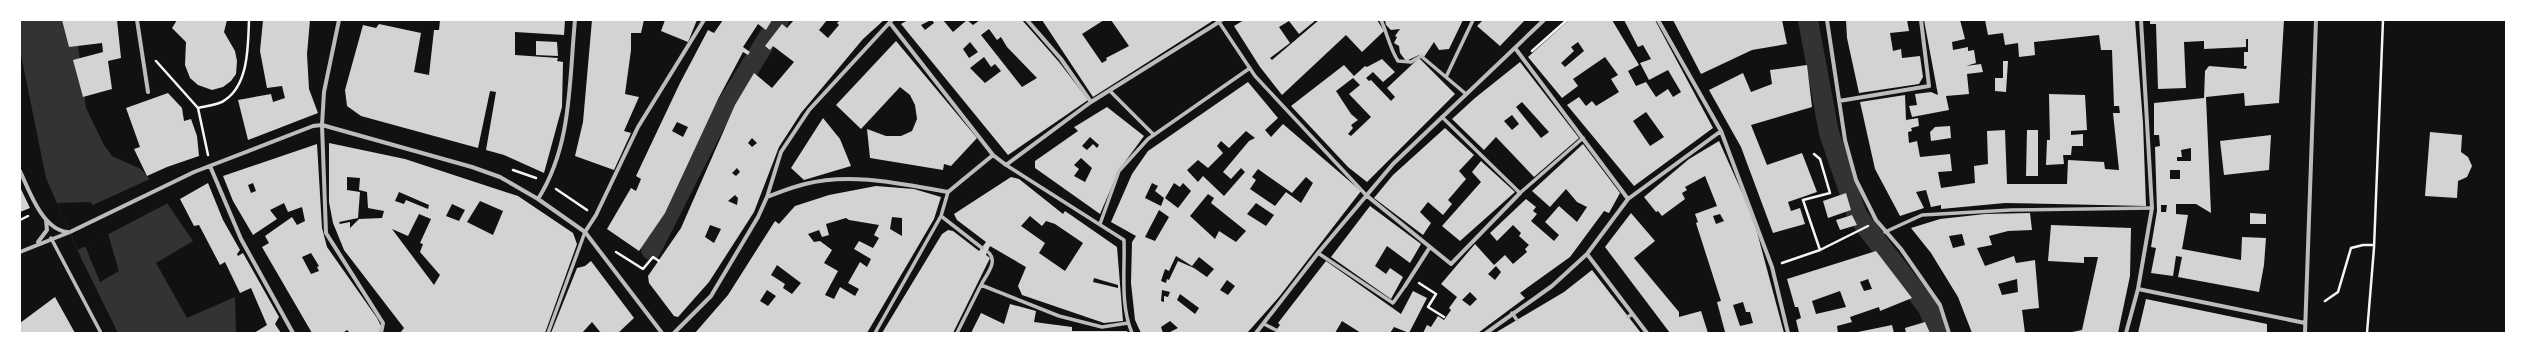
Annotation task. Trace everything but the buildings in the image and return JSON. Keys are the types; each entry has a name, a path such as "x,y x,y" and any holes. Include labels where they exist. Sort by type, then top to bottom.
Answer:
{"street":[{"path":"137,20 144,54 148,92"},
{"path":"339,20 324,92 322,125 326,233 383,324 381,333"},
{"path":"538,199 548,183 558,160 566,129 575,20"},
{"path":"548,333 586,232 596,215 638,127 704,20"},
{"path":"1027,20 1061,59 1091,102"},
{"path":"1381,20 1390,38 1393,54 1398,61 1411,62 1421,56 1466,94"},
{"path":"1256,333 1318,253 1393,164 1544,20"},
{"path":"1658,20 1721,131 1772,267 1788,333"},
{"path":"1827,20 1845,140 1856,180 1876,220 1901,249 1940,305 1949,333"},
{"path":"1839,101 1929,86 1921,20"},
{"path":"2126,333 2138,289 2152,208 2141,20"},
{"path":"2305,333 2316,20"},
{"path":"674,333 711,296 758,217 782,152 809,110 891,21 993,155 1006,165 1124,240 1124,292 1128,323 1132,333"},
{"path":"1006,165 1091,102 1219,21 1255,76 1366,195 1451,264 1520,193 1583,138"},
{"path":"1446,77 1473,21"},
{"path":"1515,48 1628,199"},
{"path":"1100,224 1119,171 1148,139 1250,68"},
{"path":"1110,91 1154,135"},
{"path":"1442,117 1520,193"},
{"path":"20,252 38,242 70,232 164,186 210,166 312,126 322,125 472,167 500,177 538,199 586,232 662,333"},
{"path":"1486,333 1552,286 1587,254 1628,199 1721,131"},
{"path":"875,333 941,216 948,192 993,155"},
{"path":"210,166 241,239 294,333"},
{"path":"20,170 46,219 56,229 70,232"},
{"path":"767,196 806,184 835,180 889,182 948,192"},
{"path":"1885,232 1922,215 2011,210 2152,208"},
{"path":"941,216 982,248"},
{"path":"38,242 47,230 46,219"},
{"path":"51,238 101,333"},
{"path":"1318,253 1393,303 1430,247"},
{"path":"956,333 993,262 993,258 988,252"},
{"path":"1587,254 1630,316 1647,333"},
{"path":"981,285 1059,316 1102,327 1128,323"},
{"path":"2138,289 2305,322"},
{"path":"1512,314 1517,320"},
{"path":"1264,324 1276,330"}],"path":[{"path":"198,108 225,100 242,80 247,60 249,20"},
{"path":"1524,60 1536,46 1567,20"},
{"path":"2367,333 2374,246 2384,20"},
{"path":"144,54 156,61 198,108 210,166"},
{"path":"1814,154 1820,159 1830,193 1803,200 1820,250"},
{"path":"556,189 596,215"},
{"path":"20,220 28,216"},
{"path":"1772,267 1820,250 1855,234"},
{"path":"2325,301 2338,292 2351,248 2363,245 2374,246"},
{"path":"609,247 643,269 653,257 659,261"},
{"path":"1430,290 1436,294 1428,307 1444,317"}],"shaded area":[{"path":"20,20 65,20 77,37 86,108 104,145 112,156 141,169 153,183 193,241 156,263 187,318 235,297 236,333 118,333 81,258 46,178 20,50","holes":["108,234 119,271 100,282 85,246"]}],"pier":[{"path":"152,178 170,202 78,250 57,203 90,202 93,205"}],"waterway":[{"path":"651,250 715,124 779,20"},
{"path":"1808,20 1829,133 1857,215 1928,308 1938,333"}]}
